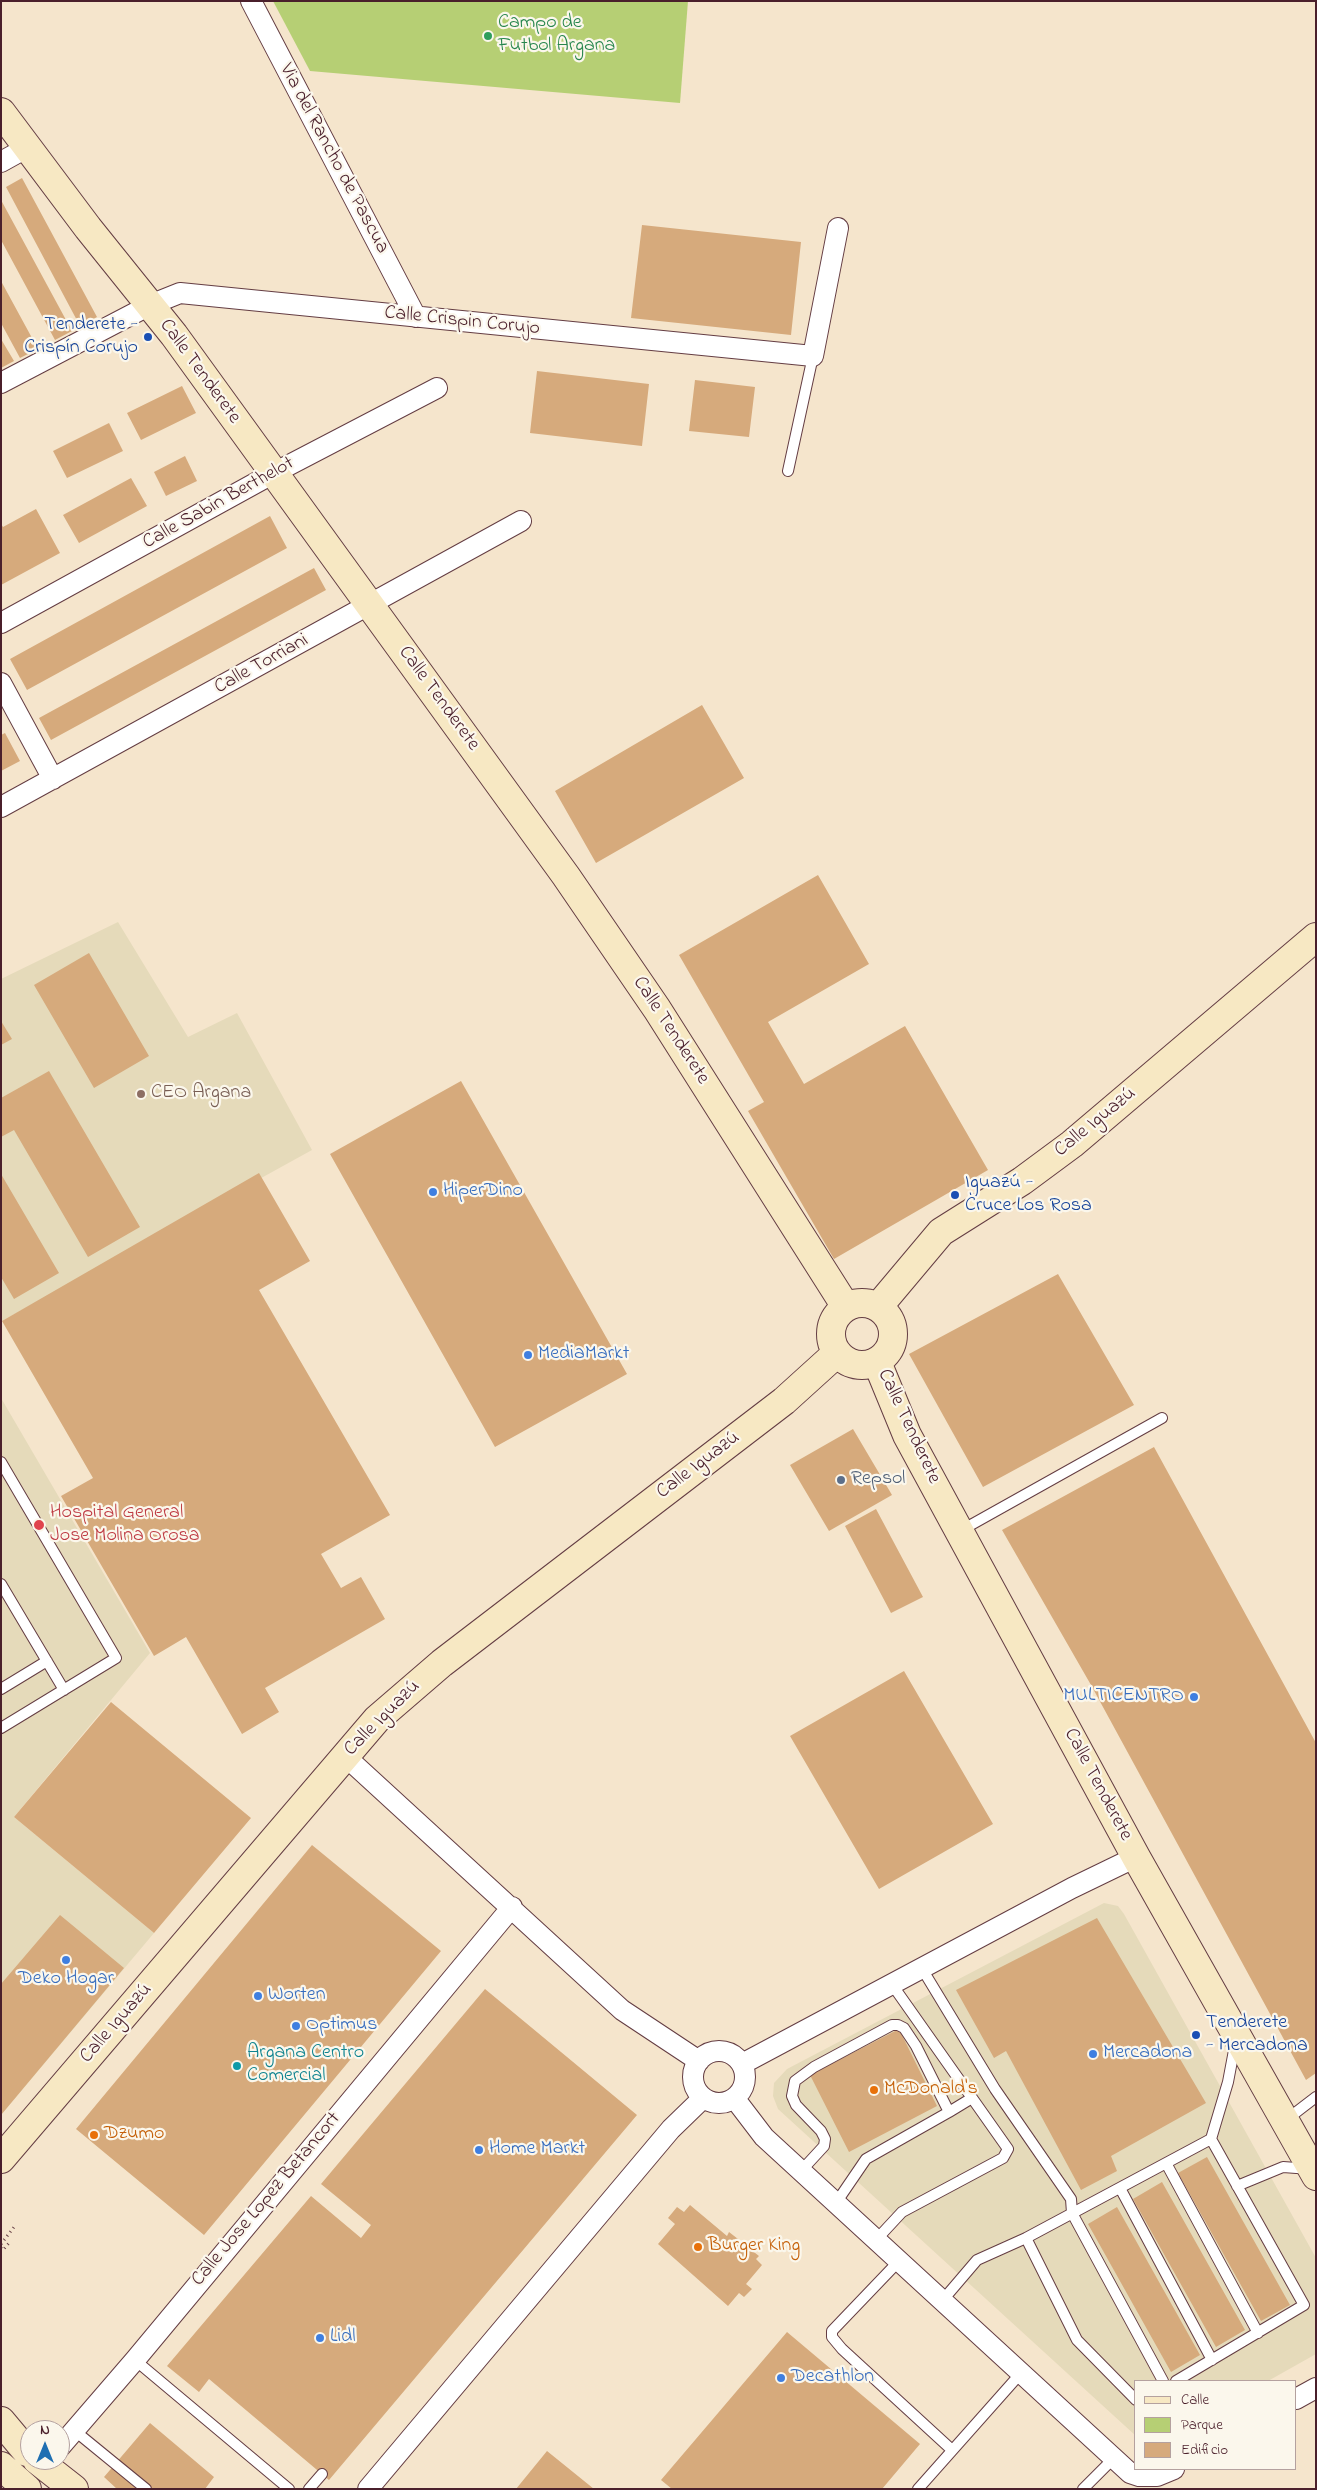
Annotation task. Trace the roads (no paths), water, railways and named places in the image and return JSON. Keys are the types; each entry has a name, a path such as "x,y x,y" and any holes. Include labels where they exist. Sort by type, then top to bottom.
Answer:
{"street":[{"name":"Via del Rancho de Pascua","path":"251,1 416,317"},
{"name":"Calle Tenderete","path":"1,112 150,305 566,876 657,1009 846,1307"},
{"path":"1,162 28,147"},
{"path":"813,356 838,228"},
{"name":"Calle Crispin Corujo","path":"1,383 150,305 180,293 813,356"},
{"name":"Calle Sabin Berthelot","path":"1,623 272,474 437,388"},
{"name":"Calle Torriani","path":"1,807 370,606 521,521"},
{"path":"1,683 53,779"},
{"name":"Calle Iguazú","path":"878,1307 941,1232 1022,1181 1072,1144 1316,937"},
{"path":"856,1303 868,1303 878,1307 888,1316 893,1328 893,1341 887,1353 878,1362 856,1365 846,1361 837,1353 832,1341 831,1328 837,1316 846,1307 856,1303"},
{"name":"Calle Iguazú","path":"1,2159 377,1720 442,1663 784,1401 837,1353"},
{"name":"Calle Tenderete","path":"878,1362 907,1435 1136,1858 1286,2120 1314,2177"},
{"path":"345,1756 512,1907 622,2010 698,2061"},
{"path":"742,2064 1072,1888 1136,1858"},
{"name":"Calle Jose Lopez Betancort","path":"70,2436 512,1907"},
{"path":"721,2052 736,2056 742,2064 746,2073 745,2083 742,2092 734,2099 724,2103 713,2103 703,2098 696,2090 693,2080 694,2070 698,2061 706,2054 721,2052"},
{"path":"368,2489 671,2129 703,2098"},
{"path":"734,2099 764,2137 1130,2473 1139,2476 1157,2476 1172,2470"},
{"path":"1297,2398 1316,2388"},
{"path":"1,2420 20,2438"},
{"path":"1,2435 20,2445"},
{"path":"1,2466 27,2489"},
{"path":"54,2470 74,2489"}],"lane":[{"path":"788,471 813,356"},
{"path":"960,1531 1162,1418"},
{"path":"1,1462 116,1658 1,1728"},
{"path":"1,1584 64,1690"},
{"path":"1,1689 47,1661"},
{"path":"921,1967 995,2089 1071,2199 1072,2213 1162,2380"},
{"path":"876,2240 902,2212 1003,2158 1007,2154 1008,2149 890,1984"},
{"path":"801,2171 824,2146 825,2139 821,2131 796,2105 792,2096 795,2081 814,2067 892,2026 898,2025 909,2033 949,2112"},
{"path":"942,2301 978,2260 1026,2238 1211,2139 1228,2082 1237,2035"},
{"path":"1286,2120 1316,2097"},
{"path":"836,2203 866,2160 972,2098"},
{"path":"1178,2380 1304,2305 1211,2139"},
{"path":"1166,2163 1258,2333"},
{"path":"1237,2186 1283,2167 1314,2177"},
{"path":"1120,2188 1212,2360"},
{"path":"1026,2238 1078,2340 1134,2398"},
{"path":"899,2261 832,2331 832,2337 842,2349 952,2450"},
{"path":"135,2360 289,2489"},
{"path":"918,2489 1021,2373"},
{"path":"75,2432 146,2489"},
{"path":"1083,2489 1114,2458"},
{"path":"309,2489 322,2474"}],"place":[{"name":"Campo de Futbol Argana","path":"488,36"},
{"name":"Tenderete - Crispín Corujo","path":"148,337"},
{"name":"CEO Argana","path":"141,1094"},
{"name":"HiperDino","path":"433,1192"},
{"name":"Iguazú - Cruce Los Rosa","path":"955,1195"},
{"name":"MediaMarkt","path":"528,1355"},
{"name":"Repsol","path":"841,1480"},
{"name":"Hospital General Jose Molina Orosa","path":"39,1525"},
{"name":"MULTICENTRO","path":"1194,1697"},
{"name":"Deko Hogar","path":"66,1960"},
{"name":"Worten","path":"258,1996"},
{"name":"Optimus","path":"296,2026"},
{"name":"Tenderete - Mercadona","path":"1196,2035"},
{"name":"Mercadona","path":"1093,2054"},
{"name":"Argana Centro Comercial","path":"237,2066"},
{"name":"McDonald's","path":"874,2090"},
{"name":"Dzumo","path":"94,2135"},
{"name":"Home Markt","path":"479,2150"},
{"name":"Burger King","path":"698,2247"},
{"name":"Lidl","path":"320,2338"},
{"name":"Decathlon","path":"781,2378"}]}
